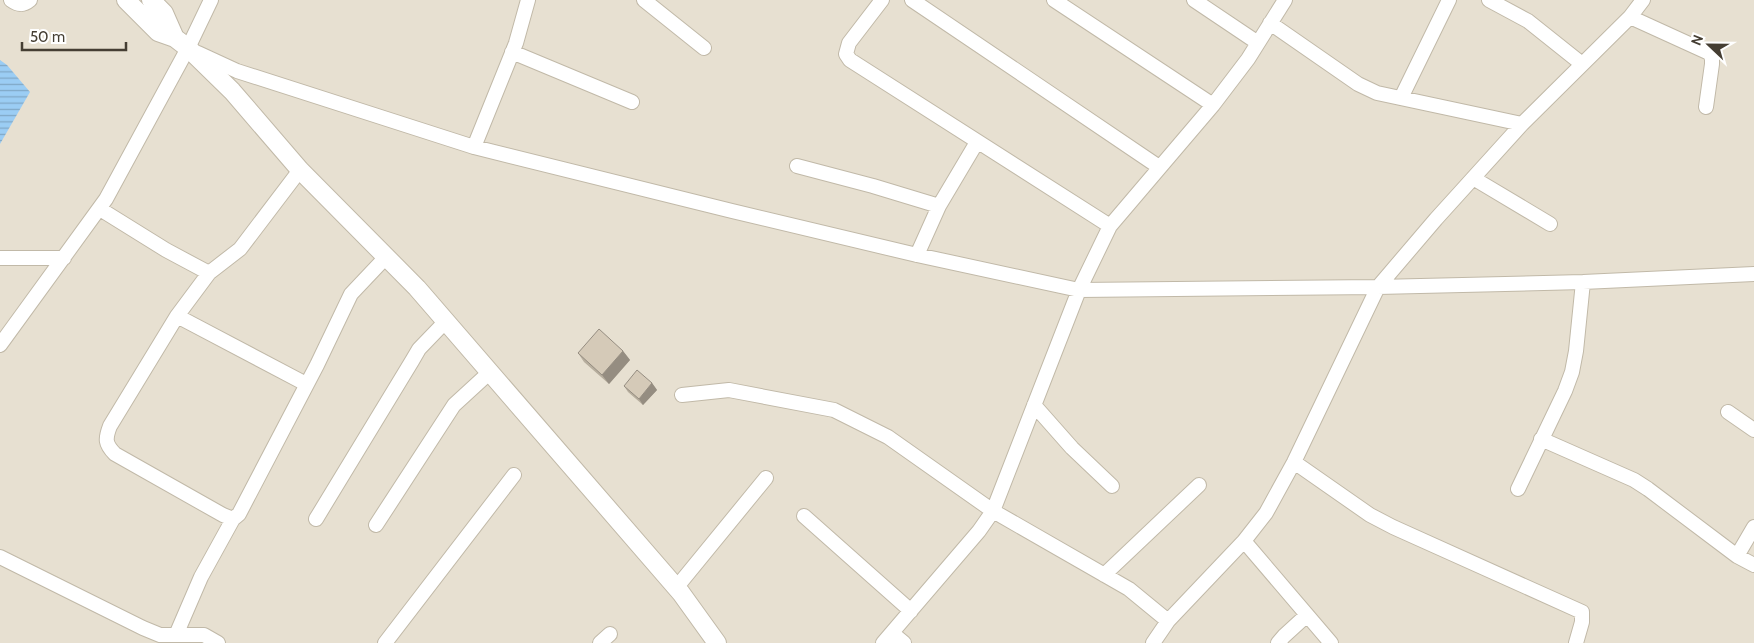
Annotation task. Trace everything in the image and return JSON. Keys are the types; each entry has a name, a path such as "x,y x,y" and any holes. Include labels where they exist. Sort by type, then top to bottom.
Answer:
{"street":[{"path":"11,0 17,4 25,4 30,0"},
{"path":"126,0 158,32 236,71 474,147 732,212 1079,290 1378,288 1583,282 1754,274"},
{"path":"151,0 164,13 181,43 232,91 300,170 417,288 676,588 717,643"},
{"path":"0,345 100,209 181,43 211,0"},
{"path":"474,147 512,52 528,0"},
{"path":"644,0 704,48"},
{"path":"882,0 849,43 846,54 850,60 1110,226"},
{"path":"912,0 1159,167"},
{"path":"1054,0 1213,104"},
{"path":"1194,0 1258,43"},
{"path":"904,643 888,638 994,511 1079,290 1110,226 1213,104 1258,43 1285,0"},
{"path":"1401,98 1449,0"},
{"path":"1489,0 1528,21 1582,64"},
{"path":"1153,643 1168,621 1244,541 1266,513 1294,462 1378,288 1522,124 1630,18 1643,0"},
{"path":"1630,18 1709,52 1712,57 1712,64 1706,107"},
{"path":"1270,23 1358,84 1377,93 1522,124"},
{"path":"512,52 632,102"},
{"path":"917,255 939,206 977,142"},
{"path":"797,166 939,206"},
{"path":"233,519 115,454 107,446 106,437 110,426 177,316 209,273 240,249 300,170"},
{"path":"1473,178 1550,224"},
{"path":"100,209 166,250 209,273"},
{"path":"176,635 202,577 233,519 239,514 351,294 386,257"},
{"path":"0,258 64,258"},
{"path":"1518,489 1565,391 1572,372 1583,282"},
{"path":"177,316 306,384"},
{"path":"316,519 419,350 446,321"},
{"path":"376,525 454,405 490,372"},
{"path":"682,395 730,390 834,410 888,437 994,511 1128,590 1168,621"},
{"path":"1034,405 1072,448 1112,486"},
{"path":"1728,412 1754,430"},
{"path":"1541,439 1634,480 1737,556 1754,565"},
{"path":"1294,462 1370,515 1392,527 1582,612 1582,622 1576,643"},
{"path":"385,643 514,475"},
{"path":"676,588 766,478"},
{"path":"1104,575 1199,485"},
{"path":"804,516 911,610"},
{"path":"1737,556 1754,527"},
{"path":"1244,541 1331,643"},
{"path":"0,557 143,628 157,639 176,635 204,635 218,643"},
{"path":"1278,643 1307,615"}],"shaded area":[{"path":"0,0 1754,0 1754,643 0,643"}],"water":[{"path":"0,60 7,65 30,92 0,144"}],"building":[{"path":"599,329 623,351 602,375 578,353"},
{"path":"637,370 652,383 639,399 624,386"}]}
